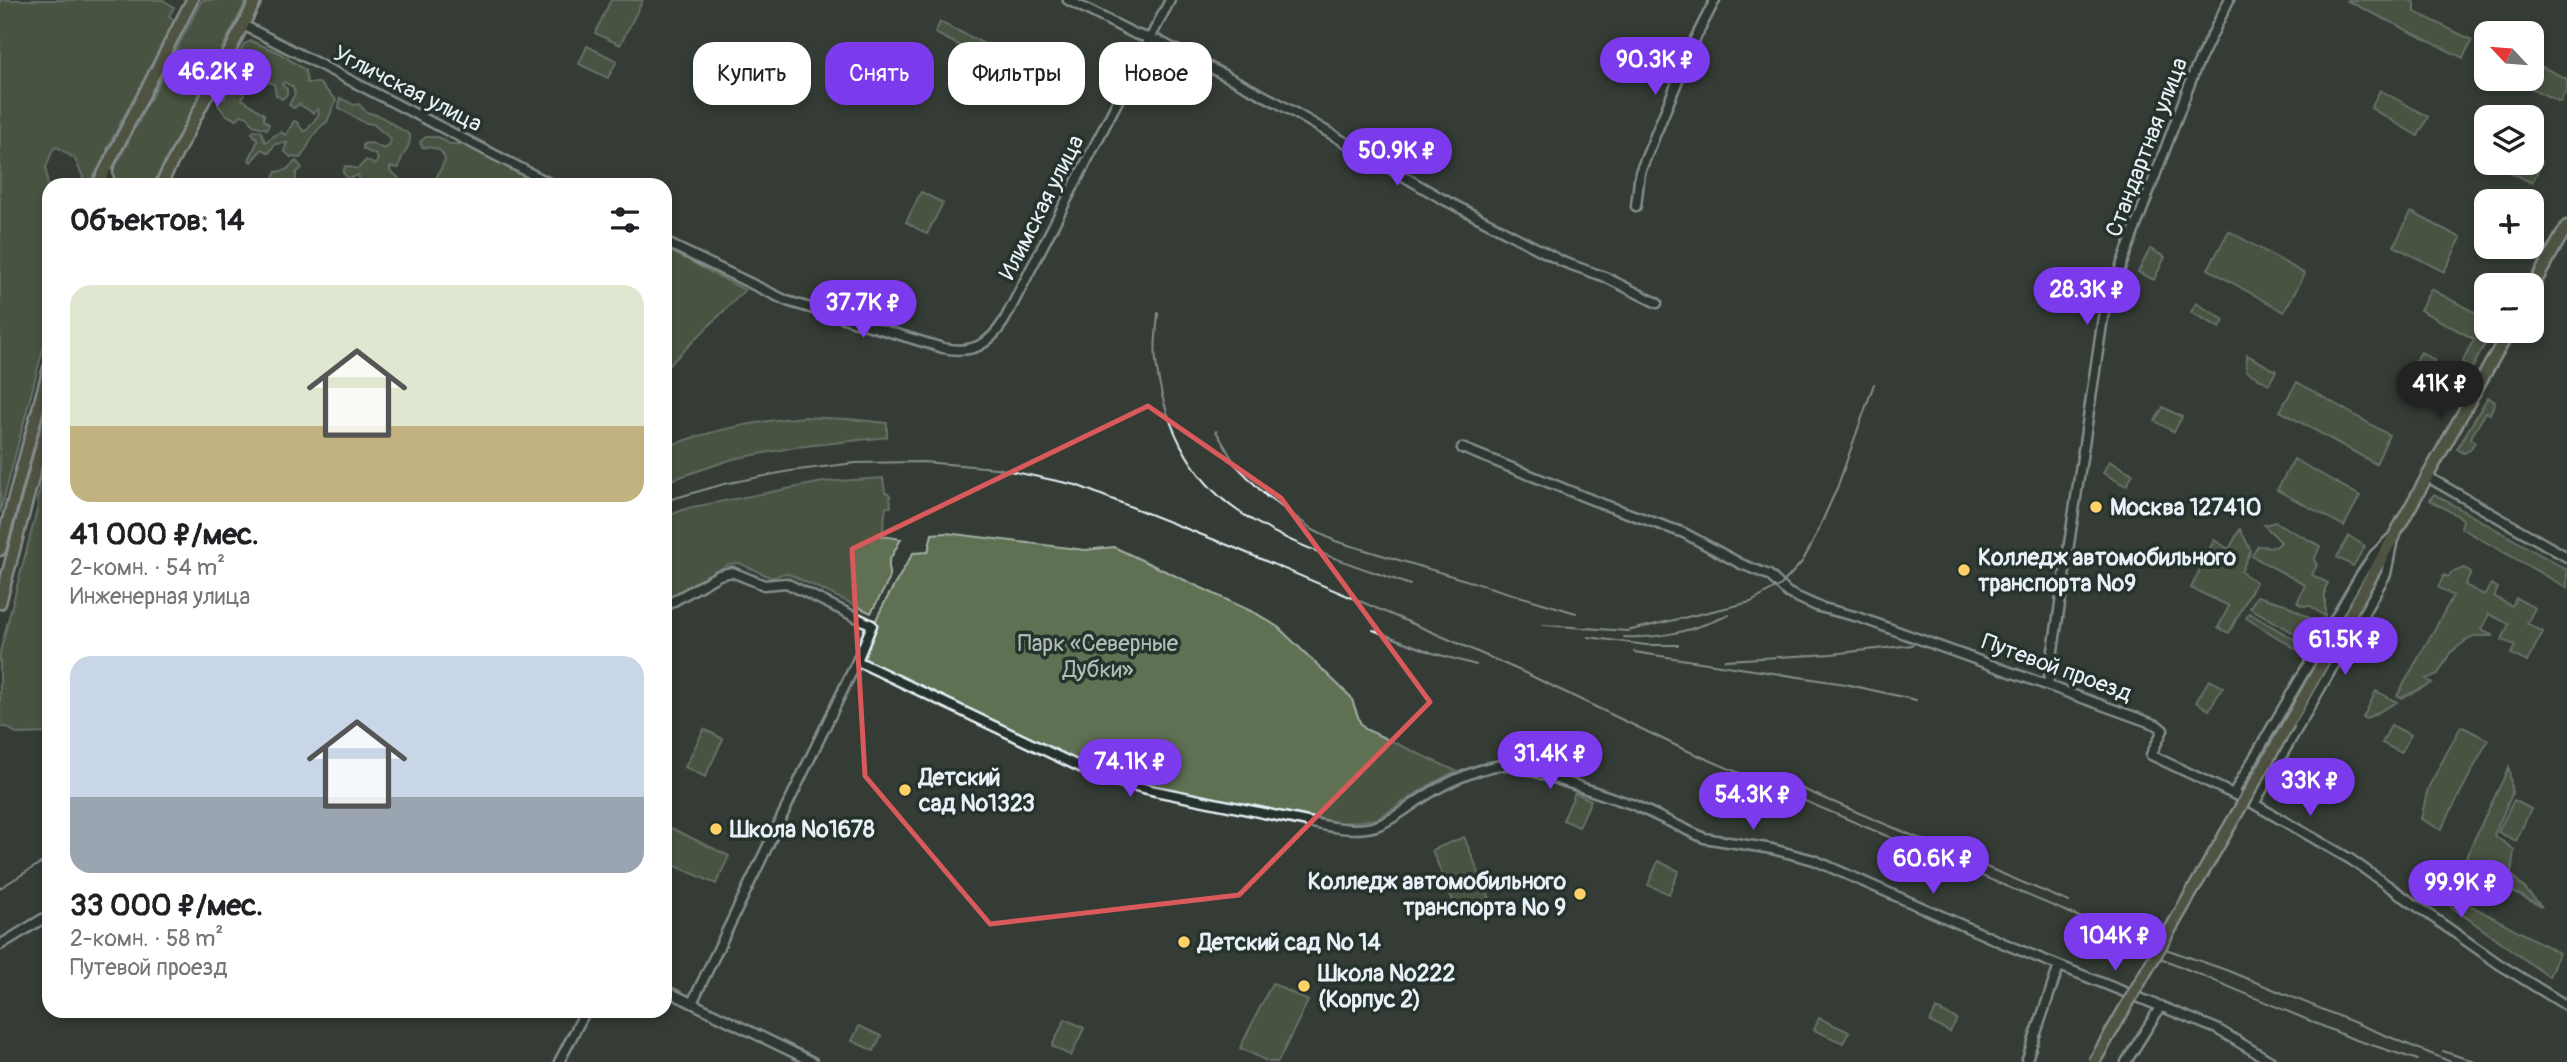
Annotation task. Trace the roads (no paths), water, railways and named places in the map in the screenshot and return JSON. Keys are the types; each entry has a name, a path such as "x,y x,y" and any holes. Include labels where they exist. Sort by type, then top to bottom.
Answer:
{"main road":[{"path":"100,178 192,0"},
{"path":"163,178 256,0"},
{"path":"2540,273 2567,226"},
{"path":"2094,1062 2289,723 2501,343"},
{"path":"0,550 42,394"},
{"path":"0,603 42,444"}],"street":[{"path":"1068,0 1278,103 1439,197 1563,262 1605,277 1657,303"},
{"name":"Илимская улица","path":"672,246 756,289 804,308 943,348 975,348 989,340 1004,321 1170,0"},
{"path":"1636,206 1640,172 1695,39 1715,0"},
{"name":"Стандартная улица","path":"2048,684 2104,311 2195,71 2229,0"},
{"name":"Угличская улица","path":"243,25 539,178"},
{"path":"107,163 109,178"},
{"name":"Путевой проезд","path":"1462,448 1684,533 1741,564 1769,575 1788,593 1819,607 1858,617 2157,725 2163,730 2151,755 2234,793 2366,868 2499,964 2567,1006"},
{"path":"2427,476 2567,557"},
{"path":"2234,793 2360,576 2374,555 2395,534"},
{"path":"2254,804 2386,574 2395,534"},
{"path":"672,602 724,573 741,574 764,584 786,583 872,625 692,1003"},
{"path":"857,661 1101,777 1177,796 1341,828 1364,829 1376,826 1394,818 1447,784 1499,764 1510,764 1633,805 1704,838 1772,849 1815,860 2059,966 2233,1037 2272,1062"},
{"path":"0,945 42,919"},
{"path":"2026,1062 2059,966"},
{"path":"672,993 813,1062"},
{"path":"2126,1062 2161,1006"},
{"path":"559,1062 582,1018"}],"railway":[{"path":"1158,313 1155,355 1164,404 1181,445 1205,482 1238,511 1278,534 1410,585"},
{"path":"1544,625 1627,631 1751,602 1781,585 1802,562 1812,544 1837,488 1874,384"},
{"path":"1216,431 1235,464 1267,497"},
{"path":"672,499 724,484 790,471 855,463 923,462 996,468 1076,485 1235,548 1432,632 1523,672 1681,748 2108,929 2226,970 2451,1062"},
{"path":"1261,491 1313,530 1335,541 1576,613"},
{"path":"1624,637 1652,637 1678,632 1729,615"},
{"path":"1373,630 1433,653 1476,665"},
{"path":"1588,637 1646,645 1678,645"},
{"path":"1725,660 1831,654 1913,645"},
{"path":"1634,652 1845,684 1916,700"},
{"path":"1779,779 2069,902"},
{"path":"0,888 42,862"},
{"path":"2139,949 2353,1039 2418,1060"},
{"path":"2443,1051 2475,1062"}],"place":[{"name":"Москва 127410","path":"2096,507"},
{"name":"Колледж автомобильного транспорта №9","path":"1964,570"},
{"name":"Детский сад №1323","path":"905,790"},
{"name":"Школа №1678","path":"716,829"},
{"name":"Колледж автомобильного транспорта № 9","path":"1580,894"},
{"name":"Детский сад № 14","path":"1184,942"},
{"name":"Школа №222 (Корпус 2)","path":"1304,986"}],"park label":[{"name":"Парк «Северные Дубки»","path":"1098,656"}]}
